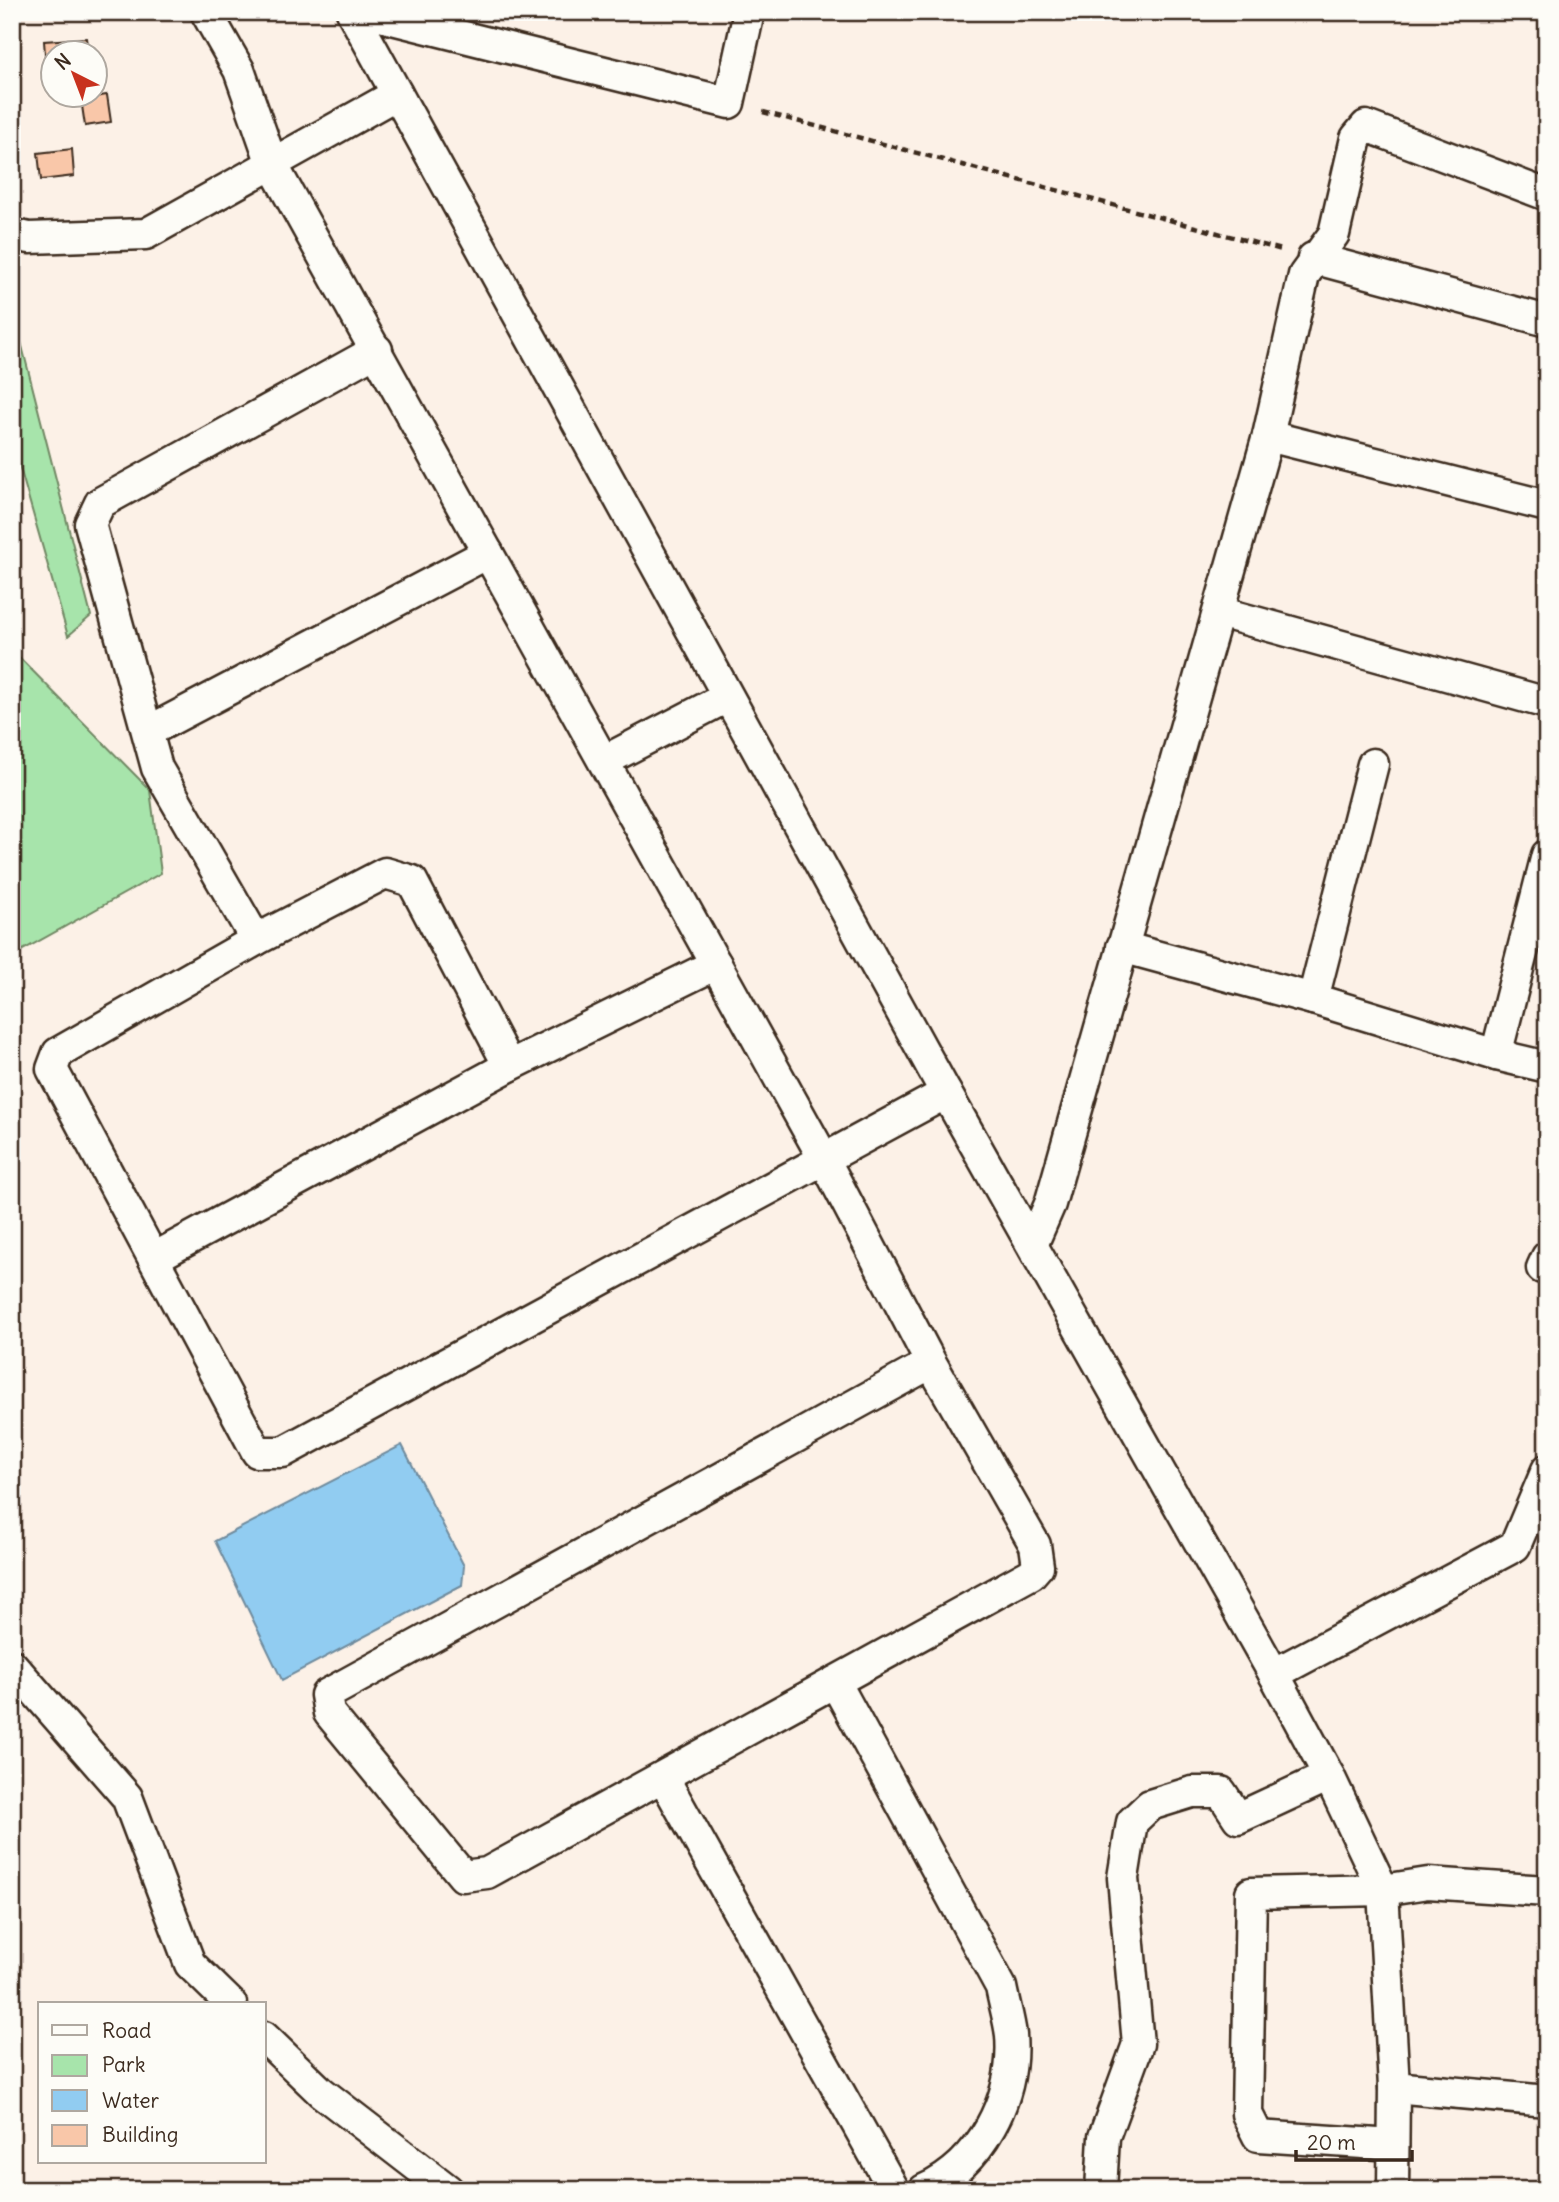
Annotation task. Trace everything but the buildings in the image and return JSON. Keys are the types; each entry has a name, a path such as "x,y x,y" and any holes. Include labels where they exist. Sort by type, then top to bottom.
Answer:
{"street":[{"path":"206,12 239,70 272,164 824,1159 931,1363 1035,1545 1038,1566 1031,1574 486,1872 463,1875 329,1713 326,1695 931,1363"},
{"path":"352,12 946,1093 1033,1243 1329,1776 1383,1890 1394,2087 1393,2190"},
{"path":"364,12 729,103 749,12"},
{"path":"12,234 29,238 146,234 397,94"},
{"path":"1033,1243 1050,1204 1219,612 1268,436 1304,275 1313,258 1334,234 1356,138 1366,126 1547,195"},
{"path":"1313,258 1547,321"},
{"path":"256,940 157,768 90,524 100,503 377,350"},
{"path":"1268,436 1547,506"},
{"path":"149,731 488,553"},
{"path":"1219,612 1547,703"},
{"path":"604,761 727,697"},
{"path":"1313,999 1373,764"},
{"path":"1496,1055 1547,855"},
{"path":"509,1066 412,880 385,873 256,940 58,1053 52,1069 257,1452 283,1452 946,1093"},
{"path":"1122,947 1313,999 1496,1055 1547,1067"},
{"path":"154,1258 509,1066 716,964"},
{"path":"1274,1674 1516,1546 1547,1470"},
{"path":"12,1665 127,1797 190,1964 229,2002"},
{"path":"835,1682 1000,1987 1008,2018 1011,2038 1009,2065 996,2119 961,2167 944,2181 924,2190"},
{"path":"1101,2190 1104,2137 1138,2044 1123,1878 1132,1822 1150,1805 1192,1792 1221,1793 1238,1818 1329,1776"},
{"path":"663,1777 894,2190"},
{"path":"1393,2145 1258,2136 1247,2114 1251,1893 1383,1890 1428,1883 1547,1891"},
{"path":"266,2038 321,2092 448,2190"},
{"path":"1394,2087 1547,2101"}],"path":[{"path":"729,103 1313,258"}],"green space":[{"path":"12,307 91,616 68,636 12,440"},
{"path":"16,654 150,790 161,873 12,956 12,657"}],"water":[{"path":"402,1445 464,1566 462,1585 282,1680 215,1541"}]}
